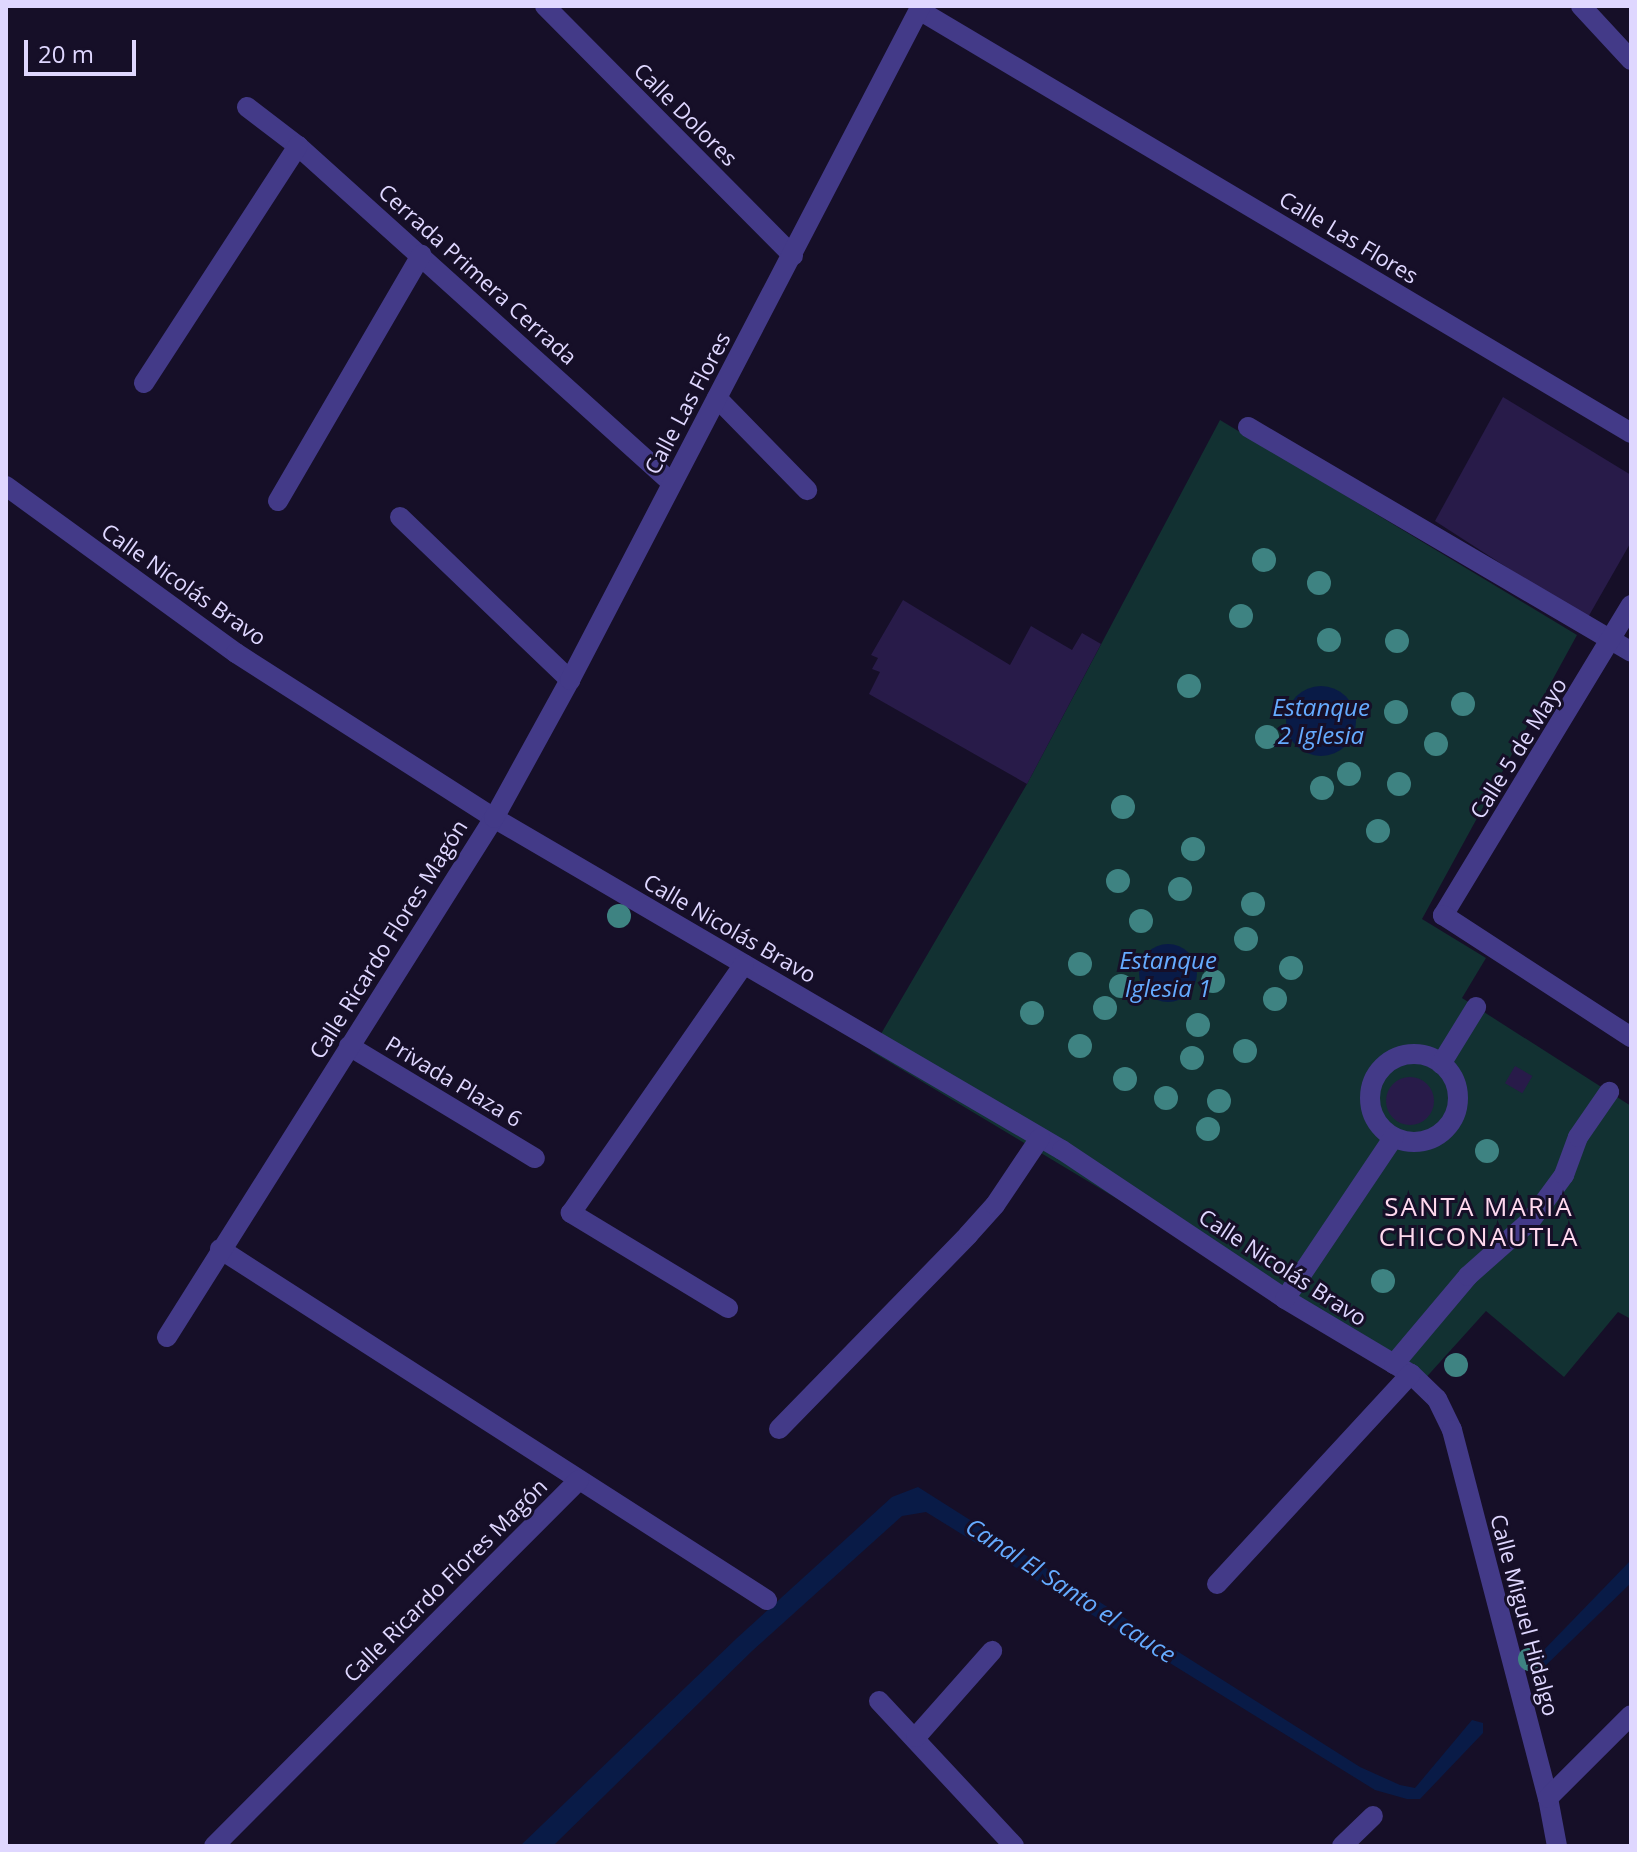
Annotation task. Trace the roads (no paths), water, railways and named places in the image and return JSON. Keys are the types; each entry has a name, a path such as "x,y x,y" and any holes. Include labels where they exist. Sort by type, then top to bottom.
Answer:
{"street":[{"name":"Calle Dolores","path":"545,6 793,256"},
{"path":"1581,6 1631,60"},
{"name":"Calle Las Flores","path":"494,818 793,256 920,8 1631,433"},
{"name":"Cerrada Primera Cerrada","path":"247,107 298,146 672,483"},
{"path":"144,383 298,146"},
{"path":"278,501 421,255"},
{"path":"717,398 807,490"},
{"path":"1248,427 1631,652"},
{"name":"Calle Nicolás Bravo","path":"6,486 236,653 494,818 1040,1138 1285,1299 1402,1369 1437,1399"},
{"path":"400,517 570,680"},
{"name":"Calle 5 de Mayo","path":"1631,605 1443,915 1631,1037"},
{"name":"Calle Ricardo Flores Magón","path":"167,1337 494,818"},
{"path":"728,1308 571,1213 744,964"},
{"path":"1441,1064 1476,1007"},
{"name":"Privada Plaza 6","path":"349,1046 535,1158"},
{"path":"1409,1054 1422,1055 1441,1064 1455,1081 1458,1096 1449,1125 1424,1141 1394,1137 1375,1118 1371,1104 1375,1077 1395,1058 1409,1054"},
{"path":"1217,1584 1402,1369 1468,1276 1531,1220 1564,1175 1578,1137 1609,1092"},
{"path":"1285,1299 1394,1137"},
{"path":"779,1429 995,1205 1040,1138"},
{"name":"Calle Ricardo Flores Magón","path":"214,1846 579,1480 220,1249"},
{"name":"Calle Miguel Hidalgo","path":"1437,1399 1452,1430 1548,1798 1557,1846"},
{"path":"579,1480 767,1600"},
{"path":"916,1737 992,1651"},
{"path":"879,1701 916,1737 1014,1846"},
{"path":"1548,1798 1631,1715"},
{"path":"1342,1846 1373,1816"}],"water":[{"name":"Estanque 2 Iglesia","path":"1321,686 1346,696 1356,721 1346,746 1321,756 1296,746 1286,721 1296,696"},
{"name":"Estanque Iglesia 1","path":"1168,944 1189,952 1197,973 1189,994 1168,1002 1147,994 1139,973 1147,952"},
{"name":"Canal El Santo el cauce","path":"918,1487 1360,1767 1400,1785 1415,1788 1472,1720 1483,1723 1483,1733 1420,1799 1407,1799 1375,1790 926,1512 902,1516 752,1651 553,1846 520,1846 737,1638 892,1497"},
{"path":"1631,1560 1631,1583 1543,1668 1529,1673 1539,1655"}],"district":[{"name":"SANTA MARIA CHICONAUTLA","path":"1479,1222"}]}
